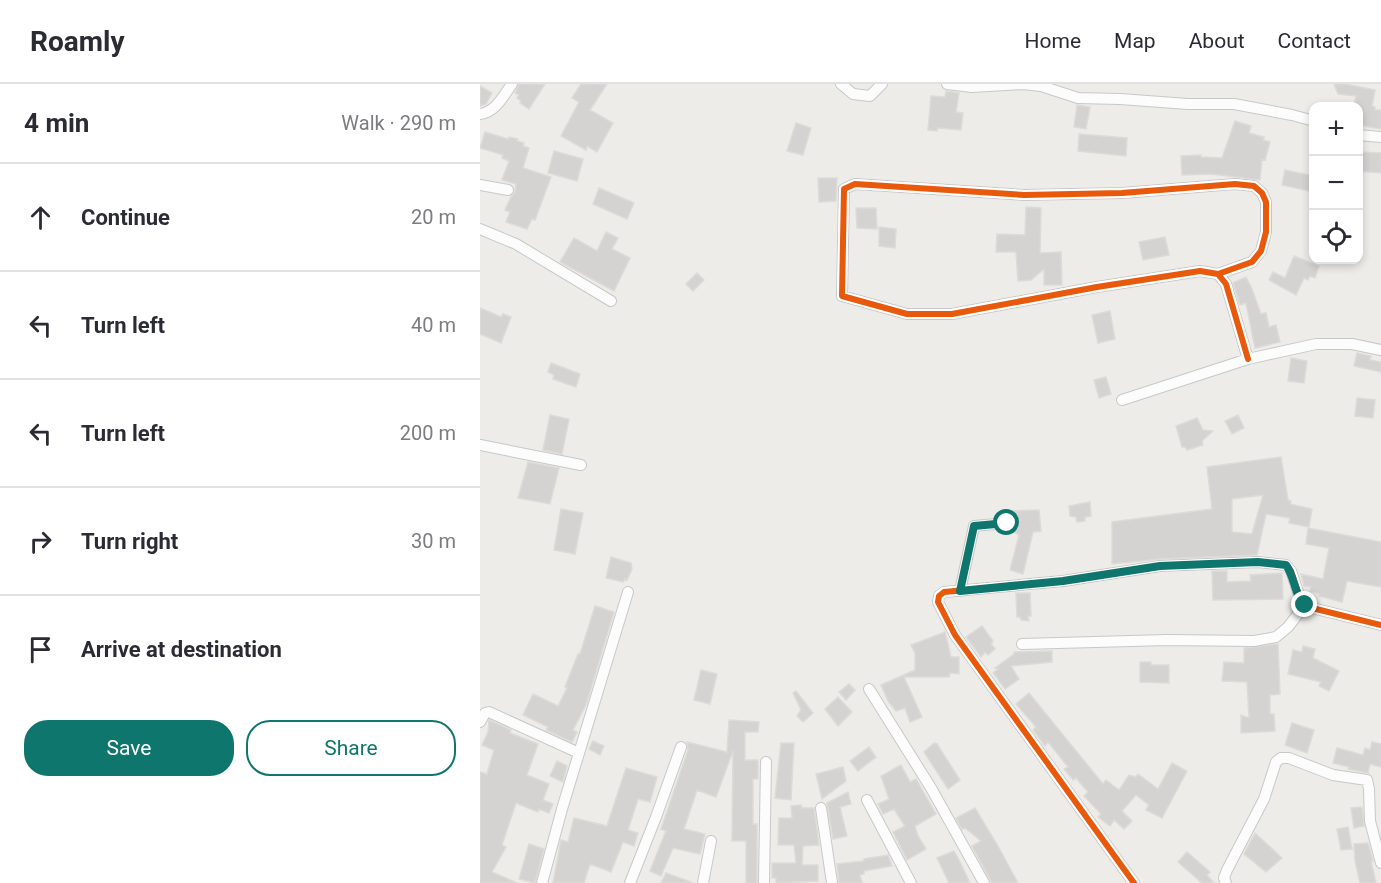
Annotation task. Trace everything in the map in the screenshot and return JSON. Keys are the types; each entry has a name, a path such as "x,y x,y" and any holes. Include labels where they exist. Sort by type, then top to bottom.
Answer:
{"street":[{"path":"480,114 488,113 499,103 512,84"},
{"path":"841,84 853,94 870,96 882,84"},
{"path":"947,84 972,87 1023,84 1041,86 1078,98 1234,104 1309,120"},
{"path":"1363,135 1381,137"},
{"path":"1218,274 1252,262 1261,251 1266,232 1266,202 1262,193 1254,186 1235,184 1122,193 1024,195 855,184 844,189 842,296 907,314 952,314 1097,286 1200,271 1218,274 1227,284 1248,359"},
{"path":"480,185 508,190"},
{"path":"480,229 516,244 611,301"},
{"path":"1122,400 1248,359 1316,344 1352,344 1381,350"},
{"path":"480,445 581,465"},
{"path":"960,591 974,526 1007,523"},
{"path":"1134,883 955,635 938,602 939,596 944,592 1063,581 1160,566 1258,562 1286,565 1291,571 1301,601 1305,605 1381,625"},
{"path":"542,883 628,592"},
{"path":"1022,644 1167,640 1254,641 1276,638 1305,605"},
{"path":"869,688 931,788 984,883"},
{"path":"480,722 485,713 489,712 579,753"},
{"path":"630,883 681,747"},
{"path":"1226,883 1224,878 1227,870 1264,799 1276,762 1281,758 1289,758 1333,775 1367,780 1370,789 1370,821 1381,863"},
{"path":"764,883 765,762"},
{"path":"867,800 911,883"},
{"path":"821,808 832,883"},
{"path":"703,883 711,841"}],"building":[{"path":"519,84 545,84 529,109 520,103 521,101 517,98 519,95 515,93"},
{"path":"581,84 607,84 590,110 613,123 597,152 587,146 586,150 561,136 579,102 572,98"},
{"path":"1334,84 1375,90 1372,106 1375,110 1381,110 1381,129 1363,126 1363,102 1355,102 1356,96 1338,94"},
{"path":"480,86 492,93 486,104 480,106"},
{"path":"946,91 959,93 956,112 963,113 961,130 938,128 937,131 928,130 931,96 945,97"},
{"path":"1077,105 1090,107 1086,129 1074,127"},
{"path":"1235,121 1251,126 1249,133 1264,137 1263,140 1270,142 1265,160 1262,159 1260,180 1211,174 1182,175 1181,156 1201,155 1201,157 1222,158"},
{"path":"796,123 811,128 803,155 787,151"},
{"path":"485,132 508,139 509,137 518,139 517,141 524,143 523,146 529,148 523,168 551,177 535,220 532,219 527,229 506,222 510,212 505,210 515,192 516,184 502,180 509,161 502,158 503,155 480,148"},
{"path":"1079,134 1127,138 1126,156 1078,151"},
{"path":"554,151 583,159 577,181 548,173"},
{"path":"1363,152 1381,153 1381,173 1363,171"},
{"path":"1285,170 1309,175 1309,191 1282,185"},
{"path":"818,178 837,178 836,201 819,202"},
{"path":"599,188 634,203 627,219 593,204"},
{"path":"1026,207 1041,208 1040,253 1061,252 1062,285 1044,285 1044,269 1031,280 1018,281 1016,252 996,252 997,234 1025,235"},
{"path":"856,208 876,208 877,229 857,228"},
{"path":"879,227 896,229 895,248 879,246"},
{"path":"606,232 618,238 612,249 630,258 614,291 560,262 574,238 597,251"},
{"path":"1165,237 1169,255 1143,260 1139,242"},
{"path":"1294,256 1309,264 1319,266 1315,278 1310,276 1308,280 1304,278 1296,295 1269,280 1273,272 1285,278"},
{"path":"697,273 704,280 693,291 686,284"},
{"path":"1246,277 1261,314 1266,313 1269,327 1276,325 1280,342 1255,348 1246,303 1240,305 1233,283"},
{"path":"480,308 501,317 503,314 511,317 501,343 480,334"},
{"path":"1110,311 1115,339 1098,343 1092,315"},
{"path":"1357,353 1371,356 1370,360 1381,362 1381,372 1354,366"},
{"path":"1291,358 1307,361 1304,383 1288,381"},
{"path":"551,363 580,374 576,387 553,379 554,375 548,372"},
{"path":"1106,377 1111,394 1099,398 1094,380"},
{"path":"1357,398 1375,400 1373,418 1355,416"},
{"path":"550,415 569,419 562,454 543,450"},
{"path":"1238,415 1244,428 1232,434 1225,421"},
{"path":"1197,418 1203,430 1213,431 1202,441 1203,445 1187,450 1182,447 1176,426"},
{"path":"1281,457 1290,504 1312,509 1309,527 1289,523 1290,518 1266,514 1257,555 1160,559 1112,564 1112,522 1212,509 1207,467","holes":["1263,495 1252,534 1232,532 1232,499"]},
{"path":"528,462 559,468 550,504 518,498"},
{"path":"1090,502 1091,516 1085,517 1085,521 1077,522 1076,517 1070,516 1069,506"},
{"path":"561,509 583,513 575,554 554,550"},
{"path":"1039,510 1041,531 1033,532 1023,574 1010,570 1019,535 1010,530 1014,522 1011,517 1007,516 1006,511"},
{"path":"1308,528 1381,542 1381,587 1347,581 1342,602 1319,596 1320,594 1310,591 1311,587 1304,586 1301,574 1323,579 1329,548 1306,544"},
{"path":"611,557 631,563 632,569 627,580 623,582 606,578"},
{"path":"1212,571 1227,571 1227,582 1251,581 1250,575 1282,573 1283,599 1213,600"},
{"path":"1016,593 1030,593 1031,616 1028,616 1029,621 1017,617"},
{"path":"595,606 614,612 586,705 573,730 577,732 572,742 546,730 548,727 523,715 533,694 558,706 567,688 565,687 578,654 580,654"},
{"path":"982,626 993,641 991,644 995,649 988,655 985,652 981,657 966,637"},
{"path":"945,632 951,657 959,657 959,674 950,673 949,677 904,677 922,717 910,722 905,708 896,711 888,701 881,685 915,670 915,653 911,645"},
{"path":"1278,644 1280,694 1270,695 1270,714 1274,714 1275,731 1241,733 1241,715 1249,718 1247,682 1222,681 1224,662 1244,663 1244,648"},
{"path":"1303,646 1315,649 1313,658 1339,671 1329,691 1319,686 1321,682 1288,674 1293,650 1302,652"},
{"path":"1052,651 1052,662 1011,666 1019,679 1005,689 993,673 998,669 995,668 1014,652"},
{"path":"1140,662 1151,662 1151,665 1169,665 1169,683 1140,682"},
{"path":"701,670 717,674 710,704 694,700"},
{"path":"849,684 855,690 846,700 839,692"},
{"path":"796,691 813,713 803,722 797,716 801,710 793,693"},
{"path":"1029,693 1103,784 1106,780 1119,790 1129,775 1136,777 1138,774 1158,789 1172,763 1187,771 1162,818 1146,810 1149,805 1136,795 1122,811 1132,821 1124,829 1114,820 1110,826 1098,817 1101,814 1084,796 1088,792 1076,778 1073,780 1064,769 1068,767 1048,742 1045,746 1033,730 1036,727 1016,704"},
{"path":"838,697 852,712 838,726 825,709"},
{"path":"489,720 511,730 510,733 538,744 527,775 549,784 543,800 553,804 549,813 539,809 538,812 516,803 502,845 506,847 492,872 517,883 480,883 480,772 487,774 494,750 482,745 488,732"},
{"path":"729,720 759,722 758,732 745,732 745,760 758,760 758,779 753,779 753,824 757,824 757,883 746,883 746,841 732,841 733,751 716,797 697,790 684,829 705,834 700,854 673,848 661,876 650,871 666,831 661,829 688,750 687,742 727,752"},
{"path":"1292,723 1314,730 1307,753 1285,745"},
{"path":"593,741 604,746 600,755 589,749"},
{"path":"1372,742 1381,744 1381,767 1370,764 1368,773 1333,763 1337,748 1363,755 1365,748 1370,750"},
{"path":"781,743 794,743 791,800 775,798"},
{"path":"934,743 937,744 960,780 948,789 924,752"},
{"path":"869,747 876,757 858,771 850,761"},
{"path":"557,761 567,766 563,782 550,776"},
{"path":"901,765 910,782 916,779 936,814 915,826 926,849 907,860 893,832 905,826 894,809 883,814 878,804 889,799 881,776"},
{"path":"843,767 846,781 822,799 816,774"},
{"path":"626,768 657,777 650,802 638,799 628,830 638,833 634,846 623,842 611,872 590,864 584,883 553,883 561,840 568,842 574,818 607,826"},
{"path":"848,792 851,804 840,807 847,836 833,839 827,803"},
{"path":"801,805 802,808 814,808 819,845 803,846 802,865 818,865 818,881 776,883 776,878 772,878 772,863 796,863 794,845 778,845 779,818 792,818 791,806"},
{"path":"1362,807 1364,826 1354,828 1351,808"},
{"path":"975,808 1018,883 992,883 972,846 981,841 965,828 962,829 956,818"},
{"path":"1348,827 1352,849 1341,850 1337,829"},
{"path":"1255,833 1282,858 1266,872 1244,854"},
{"path":"1368,843 1376,883 1360,883 1354,844"},
{"path":"529,844 544,849 535,883 519,879"},
{"path":"954,851 970,883 949,883 937,858"},
{"path":"1187,852 1210,872 1207,875 1214,883 1202,883 1178,862"},
{"path":"888,855 892,866 864,871 864,874 860,875 862,883 839,883 837,864"},
{"path":"666,873 691,882 691,883 661,883"}],"cycle path":[{"path":"1218,274 1252,262 1261,251 1266,232 1266,202 1262,193 1254,186 1235,184 1122,193 1024,195 855,184 844,189 842,296 907,314 952,314 1097,287 1200,271 1218,274 1226,284 1248,359"},
{"path":"1134,883 955,635 938,602 939,596 944,592 1063,581 1160,566 1258,562 1286,565 1291,571 1301,601 1312,608 1381,625"}],"route":[{"path":"1007,523 974,526 960,591 1063,581 1160,566 1258,562 1286,565 1291,571 1301,601 1305,605"}]}
